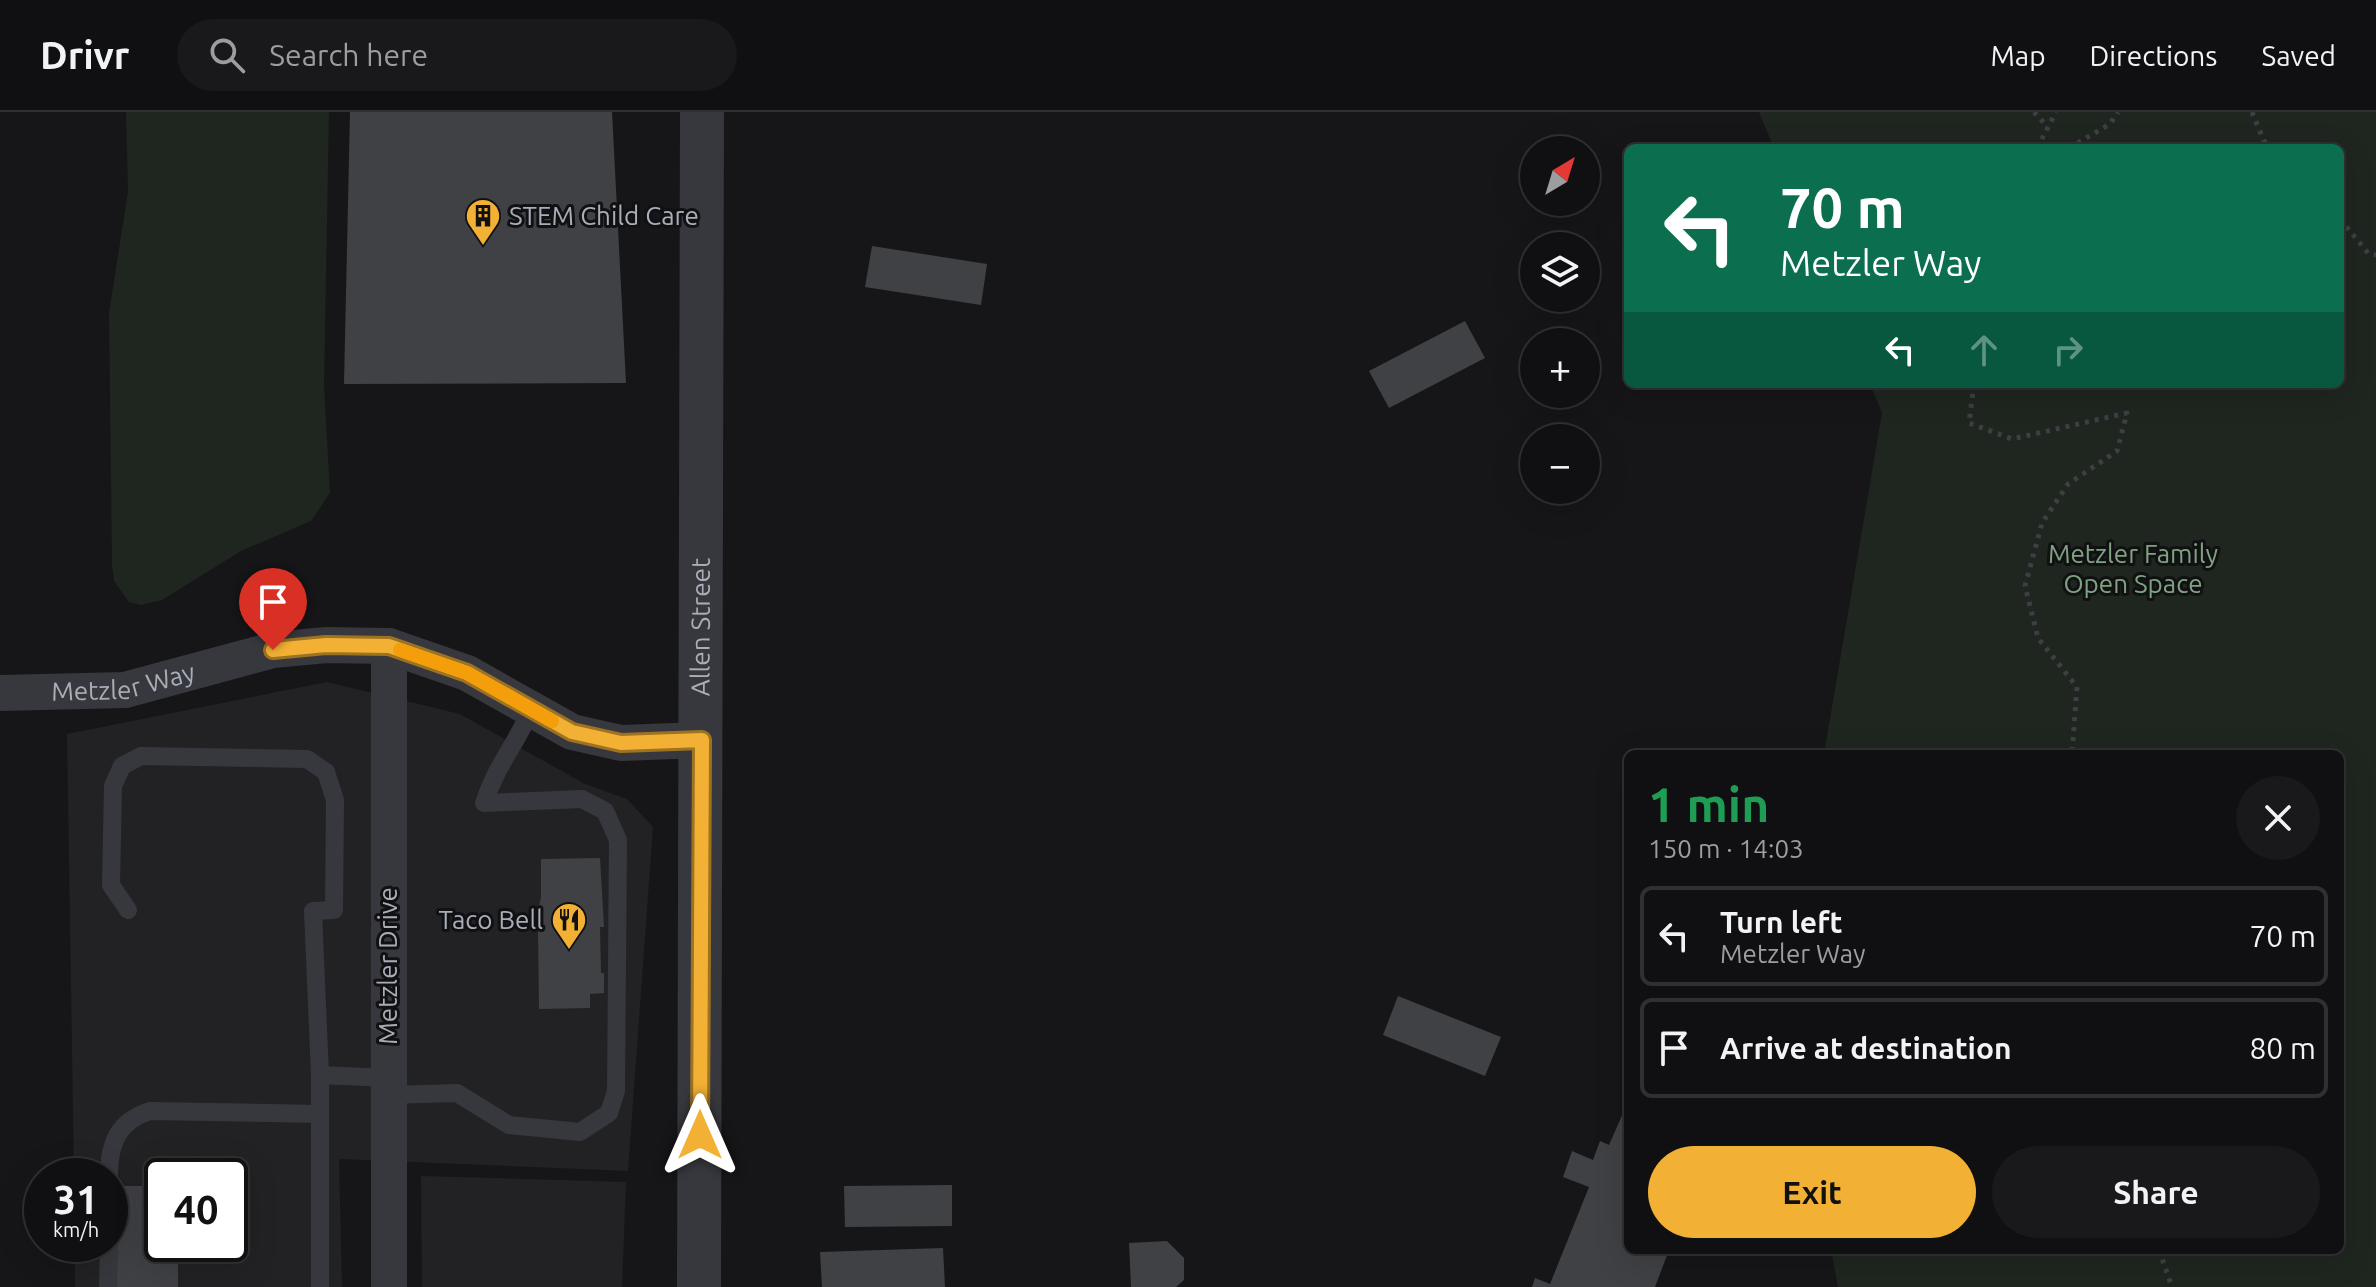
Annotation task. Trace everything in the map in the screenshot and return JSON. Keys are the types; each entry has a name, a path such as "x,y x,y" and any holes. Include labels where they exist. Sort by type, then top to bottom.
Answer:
{"street":[{"name":"Allen Street","path":"699,1287 702,112"},
{"name":"Metzler Way","path":"0,693 125,690 273,650 326,645 389,646 467,673 572,732 621,743 702,740"},
{"name":"Metzler Drive","path":"389,646 389,1287"}],"lane":[{"path":"320,1075 457,1093 509,1125 580,1132 609,1113 616,1091 618,840 605,811 582,799 484,803 495,770 519,738 531,710"},
{"path":"128,910 111,885 113,786 122,766 141,756 307,759 326,772 335,800 334,910 313,911 320,1075 320,1287"},
{"path":"109,1158 118,1133 129,1118 150,1111 320,1114"},
{"path":"108,1287 109,1262"}],"path":[{"path":"2034,112 2047,126"},
{"path":"2039,144 2056,112"},
{"path":"2076,144 2110,124 2118,112"},
{"path":"2252,112 2267,144"},
{"path":"2344,224 2368,253 2376,255"},
{"path":"1973,388 1969,423 2012,439 2127,413 2117,451 2068,484 2042,523 2025,586 2038,638 2077,687 2072,750"},
{"path":"2160,1254 2172,1287"}],"shaded area":[{"path":"327,682 460,714 585,784 627,799 653,827 628,1171 339,1159 342,1287 75,1287 75,1262 128,1262 128,1158 74,1158 67,734"},
{"path":"421,1176 626,1182 622,1287 422,1287"}],"green space":[{"path":"126,112 329,112 324,385 330,493 311,521 241,551 162,600 141,605 129,602 114,581 112,565 109,313 128,192"},
{"name":"Metzler Family Open Space","path":"1759,112 2376,112 2376,1287 1838,1287 1832,1254 2344,1254 2344,750 1825,750 1882,413 1872,388 2344,388 2344,144 1772,144"}],"building":[{"name":"STEM Child Care","path":"350,112 612,112 626,383 344,384"},
{"path":"872,246 987,264 981,305 865,287"},
{"path":"1465,321 1485,358 1389,408 1369,371"},
{"name":"Taco Bell","path":"600,858 604,927 600,927 601,973 604,973 604,993 590,994 590,1008 539,1009 538,928 542,928 537,916 541,897 541,859"},
{"path":"1398,996 1501,1037 1485,1076 1383,1035"},
{"path":"1624,1111 1624,1254 1667,1254 1655,1287 1532,1287 1535,1278 1550,1284 1589,1187 1563,1177 1572,1151 1593,1160 1600,1141 1609,1145"},
{"path":"952,1185 952,1226 845,1227 844,1186"},
{"path":"128,1186 144,1186 144,1262 178,1262 178,1287 115,1287 115,1262 128,1262"},
{"path":"1167,1241 1184,1258 1184,1280 1176,1287 1131,1287 1129,1243"},
{"path":"943,1248 945,1287 822,1287 820,1252"}],"slow traffic":[{"path":"400,650 467,673 552,721"}],"place":[{"name":"STEM Child Care","path":"483,247"},
{"name":"Taco Bell","path":"569,951"}],"route":[{"path":"273,650 326,645 389,646 467,673 572,732 621,743 702,740 700,1135"}]}
